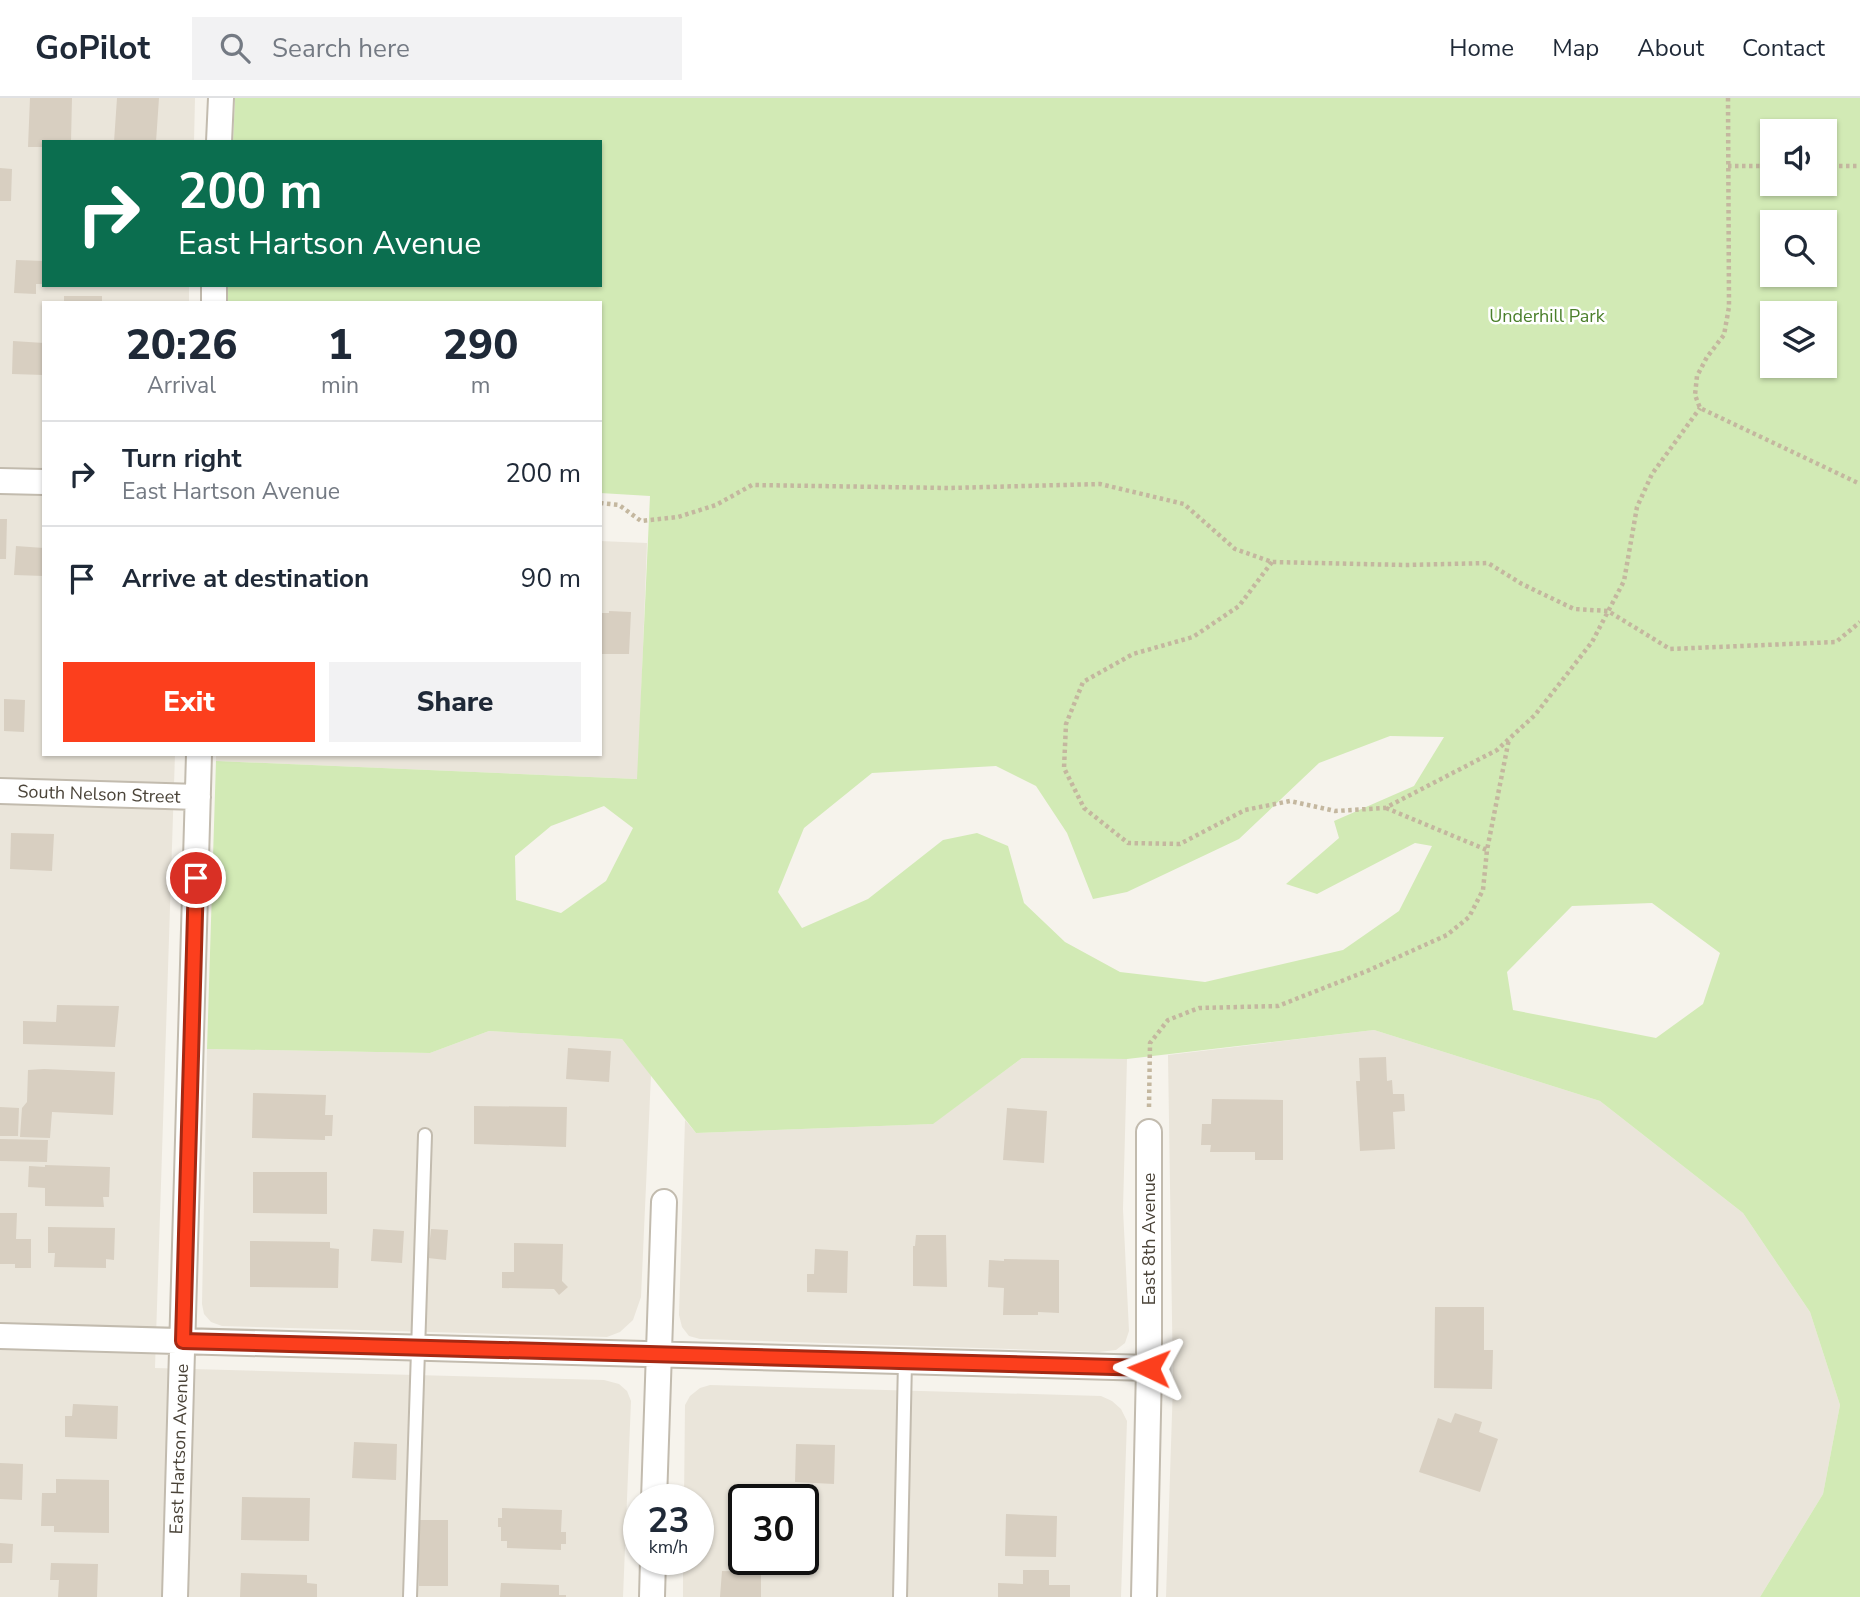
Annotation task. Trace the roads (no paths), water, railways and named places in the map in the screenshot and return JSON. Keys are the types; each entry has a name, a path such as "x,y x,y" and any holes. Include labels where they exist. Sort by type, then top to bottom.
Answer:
{"street":[{"path":"219,140 220,98"},
{"path":"0,481 42,482"},
{"name":"East Hartson Avenue","path":"175,1597 200,756"},
{"name":"South Nelson Street","path":"0,791 198,797"},
{"name":"East 8th Avenue","path":"1144,1597 1149,1368 1149,1132"},
{"path":"654,1484 664,1202"},
{"path":"0,1336 1149,1368"},
{"path":"652,1597 653,1575"}],"lane":[{"path":"410,1597 425,1135"},
{"path":"900,1597 905,1361"}],"park label":[{"name":"Underhill Park","path":"1547,316"}]}
